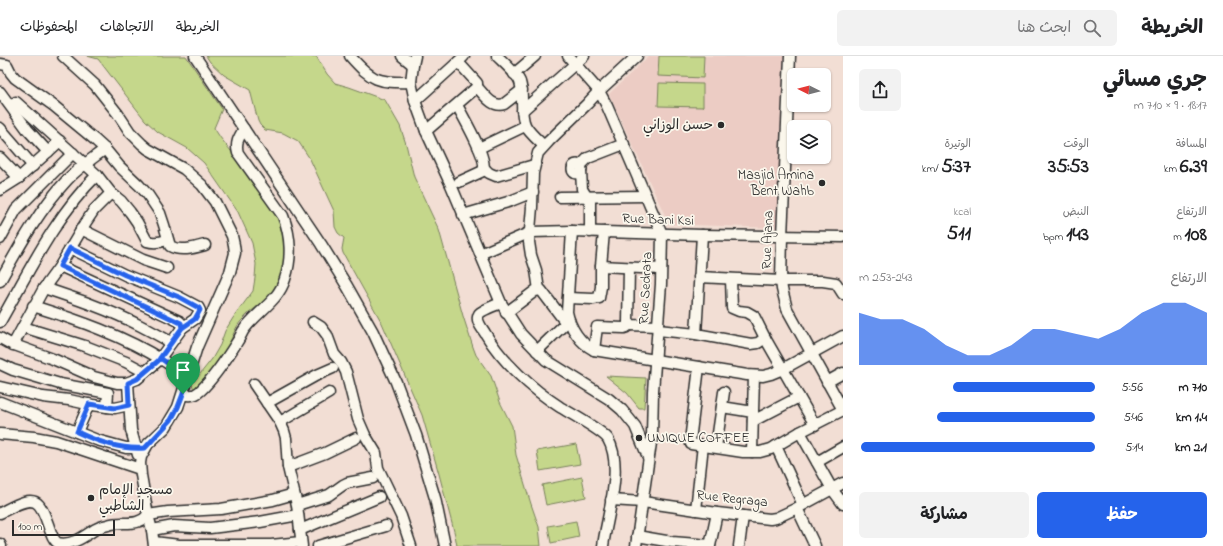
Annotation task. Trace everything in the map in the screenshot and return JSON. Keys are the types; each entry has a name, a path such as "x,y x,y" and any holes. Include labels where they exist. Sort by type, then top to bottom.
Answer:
{"street":[{"path":"0,402 90,438 119,447 140,448 171,420 178,407 197,347 230,272 234,253 232,236 215,202 197,179 184,169 142,144 130,132 114,108 95,85 63,56"},
{"path":"195,56 334,264 372,332 396,382 416,435 435,498 445,546"},
{"path":"350,56 371,77 392,82 411,82"},
{"path":"402,56 414,60 411,82 415,101 426,131 506,313 521,334 537,351 556,367 609,399 622,410 635,426 649,458"},
{"path":"498,56 520,82 522,90 522,118 525,126 544,146"},
{"path":"514,74 535,56"},
{"name":"Rue Sedrata","path":"568,56 599,91 624,144 662,234 652,436 636,541"},
{"path":"522,111 584,56"},
{"path":"637,56 599,91 538,153 534,165 530,248 536,270 539,290 543,292 578,336 594,350 754,376 771,374 783,369 843,336"},
{"name":"Rue Ajana","path":"790,56 782,236 781,281 783,298 787,309 811,354 843,410"},
{"path":"415,101 461,59 477,83 477,87 497,105 504,104 522,90"},
{"path":"0,64 7,65 15,78 54,106 105,149 119,166 139,185 155,205 164,225 167,240 170,246 174,248 186,249 205,246"},
{"path":"426,131 477,87"},
{"path":"0,92 27,129 48,152"},
{"path":"16,102 97,175 137,222 147,241 162,242 167,240"},
{"path":"457,105 479,148 484,168 489,173 496,176 534,165"},
{"path":"479,148 525,126"},
{"path":"0,128 33,166"},
{"path":"183,394 191,395 199,392 217,371 247,326 275,298 287,274 290,247 286,224 283,216 238,152 237,140 244,129"},
{"path":"1,187 19,178 60,141"},
{"path":"590,232 591,204 582,189 580,168 588,158 624,144"},
{"path":"0,280 25,235 41,211 67,180 105,149"},
{"path":"0,239 16,210 73,153"},
{"path":"0,158 19,178"},
{"path":"458,182 483,170 484,168"},
{"path":"0,322 23,280 56,228 79,194 97,175"},
{"path":"463,215 501,205 533,192"},
{"path":"13,345 33,306 60,266 81,230 94,210 111,193"},
{"path":"560,197 646,196"},
{"path":"81,230 143,260 167,268"},
{"path":"537,351 567,322 572,231"},
{"name":"Rue Bani Ksi","path":"480,254 531,232 572,231 702,235 842,236"},
{"path":"568,298 599,298 604,232"},
{"path":"696,334 702,235"},
{"path":"0,338 13,345 53,359 94,377 117,384 128,383 137,379 160,358 182,328 195,319 200,310 179,297 132,278 70,248"},
{"path":"60,266 181,323 182,328"},
{"path":"602,266 661,269"},
{"path":"628,325 629,268"},
{"path":"699,277 833,282 840,287 843,294"},
{"path":"731,279 732,308 747,312 754,316 815,425"},
{"path":"44,288 120,316 171,342"},
{"path":"506,313 539,290"},
{"path":"501,303 481,312 478,321 497,350 515,371 536,390 608,438 615,461 615,477 603,546"},
{"path":"33,306 110,333 160,358 187,377"},
{"path":"313,322 321,327 327,335 332,350 346,372 360,422 365,435 376,453 378,468 401,516 411,546"},
{"path":"594,350 598,327 624,328 628,325 658,328 751,344 765,338"},
{"path":"23,326 85,346 126,362 144,372"},
{"path":"0,364 13,370 60,384 108,393 107,407"},
{"path":"699,367 690,441 691,444 743,452 760,452 771,449 843,410"},
{"path":"267,403 316,375 333,368"},
{"path":"827,382 843,373"},
{"path":"752,452 754,376"},
{"path":"128,383 131,430 140,448 140,466 154,544 301,544 298,510 288,467 286,438 284,431 280,422 254,384"},
{"path":"0,387 37,396 107,407 115,408 129,405"},
{"path":"716,447 724,392"},
{"path":"280,422 329,393"},
{"path":"722,407 753,416 799,397"},
{"path":"77,432 89,404"},
{"path":"800,432 832,489 843,504"},
{"path":"0,434 34,437 56,441 140,466"},
{"path":"288,467 325,453 356,438"},
{"path":"696,510 703,445"},
{"path":"776,446 815,546"},
{"path":"817,462 843,447"},
{"path":"152,530 174,526 210,528 260,522 298,510 329,495 347,483 373,478"},
{"name":"Rue Regraga","path":"611,500 643,502 717,514 757,518 776,518 843,483"},
{"path":"0,513 30,500 35,502 40,506 54,540 62,544 75,543 91,532 109,524 136,523 145,519 148,515 168,512 221,510 273,500 294,494"},
{"path":"300,530 379,497"},
{"path":"636,541 710,546 717,514"},
{"path":"739,546 742,516"},
{"path":"318,546 386,526"}],"shaded area":[{"path":"649,56 785,56 779,228 669,224 609,94"}],"green space":[{"path":"87,56 186,56 222,109 214,128 273,210 280,224 284,244 284,255 283,266 277,286 268,298 245,316 239,323 222,355 194,390 192,384 212,359 220,345 225,331 253,291 256,264 252,243 238,212 204,163 187,148 158,132 145,120 98,59"},
{"path":"206,56 316,56 327,74 335,83 385,100 400,126 414,177 439,230 463,316 476,355 491,376 500,402 512,426 516,455 539,527 541,546 457,546 422,415 382,323 343,253 342,249 344,238 338,233 335,227 334,211 310,159 298,141 283,133 265,130 258,121 250,90 224,75 210,62"},
{"path":"659,56 704,56 703,78 658,76"},
{"path":"659,83 703,84 703,107 658,106"},
{"path":"606,376 646,378 644,408 639,408 627,393"},
{"path":"576,444 580,464 540,471 537,451"},
{"path":"582,477 586,497 546,505 542,485"},
{"path":"576,521 579,537 551,543 548,526"}],"place":[{"name":"حسن الوزاني","path":"721,125"},
{"name":"Masjid Amina Bent Wahb","path":"822,183"},
{"name":"UNIQUE COFFEE","path":"639,438"},
{"name":"مسجد الإمام الشاطبي","path":"91,498"}],"route":[{"path":"183,394 171,420 145,448 132,449 119,447 90,438 77,432 89,404 115,408 129,405 128,383 137,379 158,361 182,328 195,319 200,310 179,297 125,275 70,248 60,266 181,323 182,328 160,358 164,361 187,377 183,394"}]}
